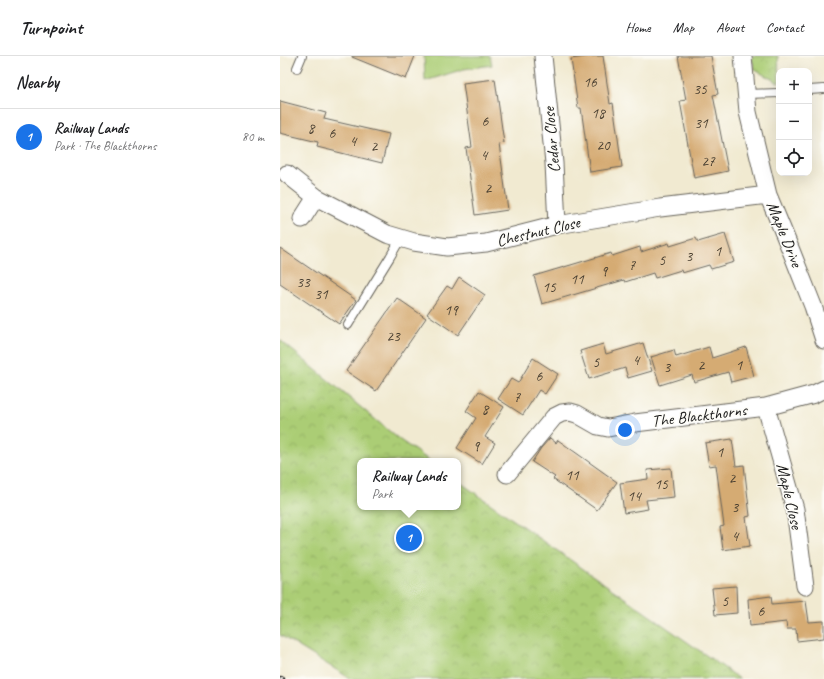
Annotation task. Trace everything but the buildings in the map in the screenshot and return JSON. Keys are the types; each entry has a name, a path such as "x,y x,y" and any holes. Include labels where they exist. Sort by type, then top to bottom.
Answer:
{"street":[{"name":"Cedar Close","path":"543,56 554,163 557,225"},
{"name":"Maple Drive","path":"743,56 748,112 768,194 798,266 824,340"},
{"name":"Chestnut Close","path":"287,174 316,197 387,234 414,242 447,247 486,243 557,225 660,208 768,194"},
{"path":"302,220 316,197"},
{"name":"The Blackthorns","path":"507,474 554,417 562,413 570,412 577,414 598,426 608,428 635,423 766,407 824,390"},
{"name":"Maple Close","path":"766,407 795,509 805,586"}],"lane":[{"path":"297,68 302,56"},
{"path":"812,90 824,89"},
{"path":"746,94 776,93"},
{"path":"348,325 401,238"}],"green space":[{"path":"424,56 490,56 492,65 464,69 425,81"},
{"path":"752,56 778,56 778,68 776,68 776,81 755,70"},
{"path":"280,340 400,440 426,458 357,458 357,510 461,510 461,483 740,679 351,679 280,635"}],"place":[{"name":"Railway Lands","path":"409,538"}]}
